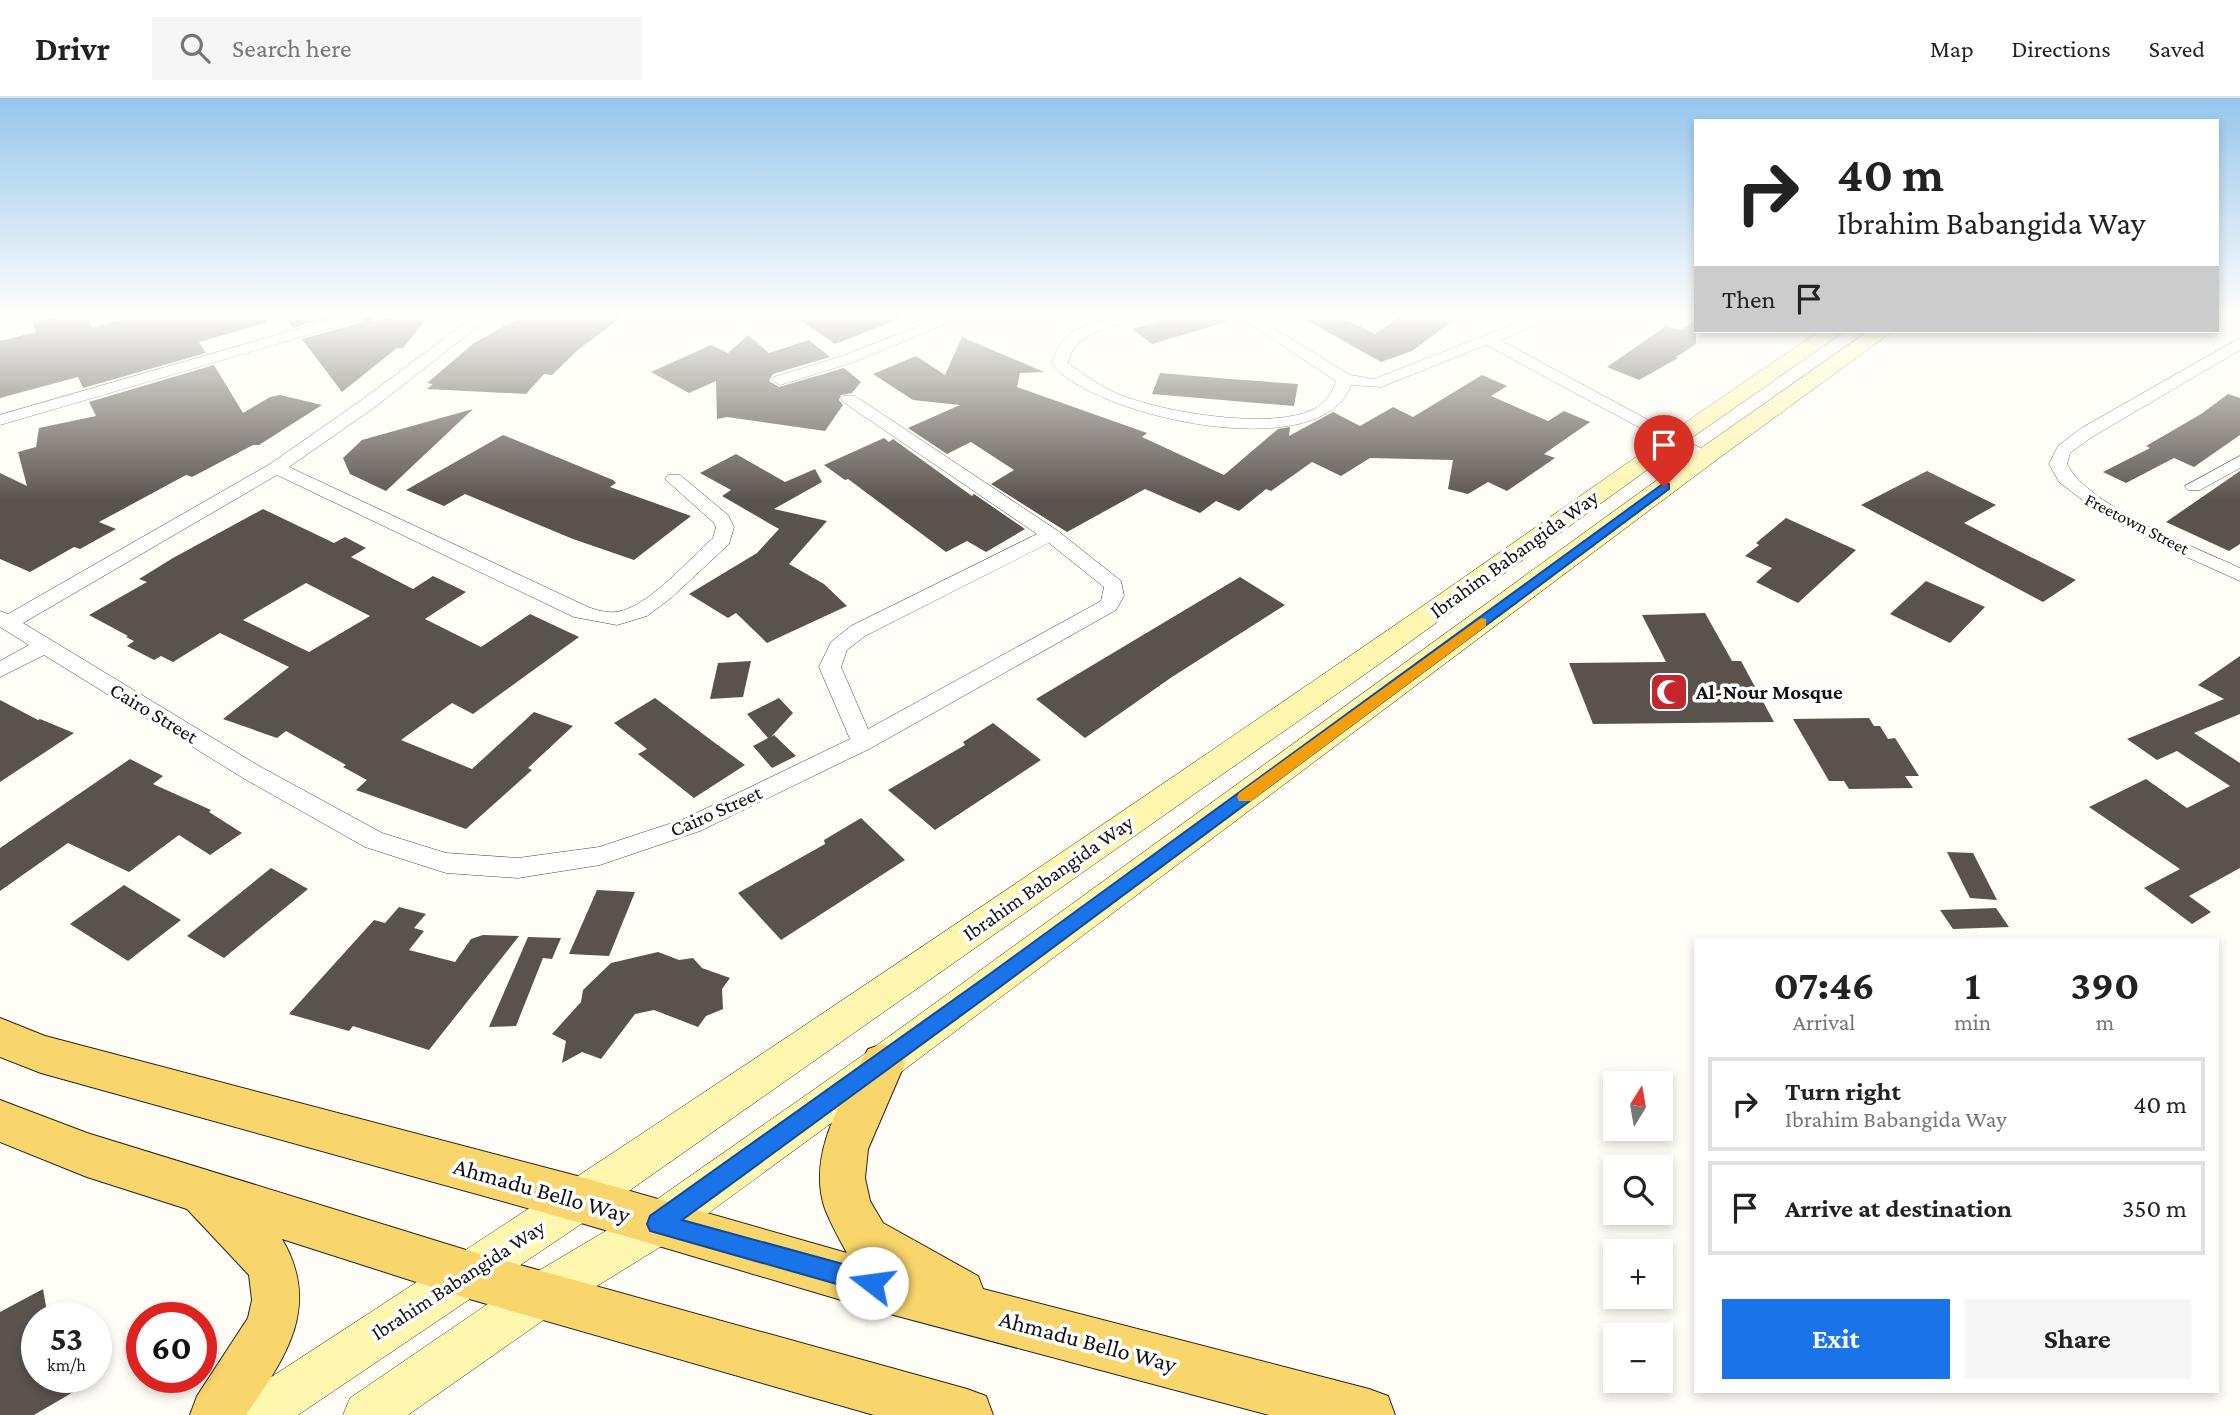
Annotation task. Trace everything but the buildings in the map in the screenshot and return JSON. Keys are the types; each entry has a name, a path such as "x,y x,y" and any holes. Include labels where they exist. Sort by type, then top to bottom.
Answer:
{"main road":[{"name":"Ibrahim Babangida Way","path":"256,1415 581,1200 1361,663 1763,378"},
{"name":"Ibrahim Babangida Way","path":"367,1415 539,1296 658,1224 883,1063 1706,456 1815,378"},
{"name":"Ahmadu Bello Way","path":"0,1037 41,1054 581,1200 658,1224 1006,1320 1369,1415"},
{"path":"883,1063 845,1149 842,1178 848,1207 866,1240 1006,1320"},
{"path":"0,1121 87,1155 466,1274 967,1415"},
{"path":"201,1189 267,1259 278,1288 270,1327 251,1363 216,1415"}],"street":[{"path":"0,420 143,378"},
{"path":"4,621 275,468 401,378"},
{"path":"780,380 785,378"},
{"path":"1077,378 1104,393 1154,410 1234,423 1292,421 1321,411 1336,400 1345,379 1376,384 1390,378"},
{"path":"1562,378 1706,456"},
{"name":"Freetown Street","path":"2180,378 2085,433 2062,450 2058,463 2062,476 2073,489 2100,508 2240,575"},
{"name":"Cairo Street","path":"4,621 251,772 374,840 446,863 518,868 600,856 692,825 863,742 1110,605 1114,596 1114,585 1051,535 849,399"},
{"path":"2194,486 2240,461"},
{"path":"275,468 581,612 615,619 629,616 647,606 722,540 725,527 721,519 674,479"},
{"path":"863,742 830,667 838,647 858,631 1051,535"},
{"path":"0,670 44,646"}],"slow traffic":[{"path":"1245,797 1481,622"}],"place":[{"name":"Al-Nour Mosque","path":"1669,692"}],"route":[{"path":"872,1283 658,1224 883,1063 1664,487"}]}
